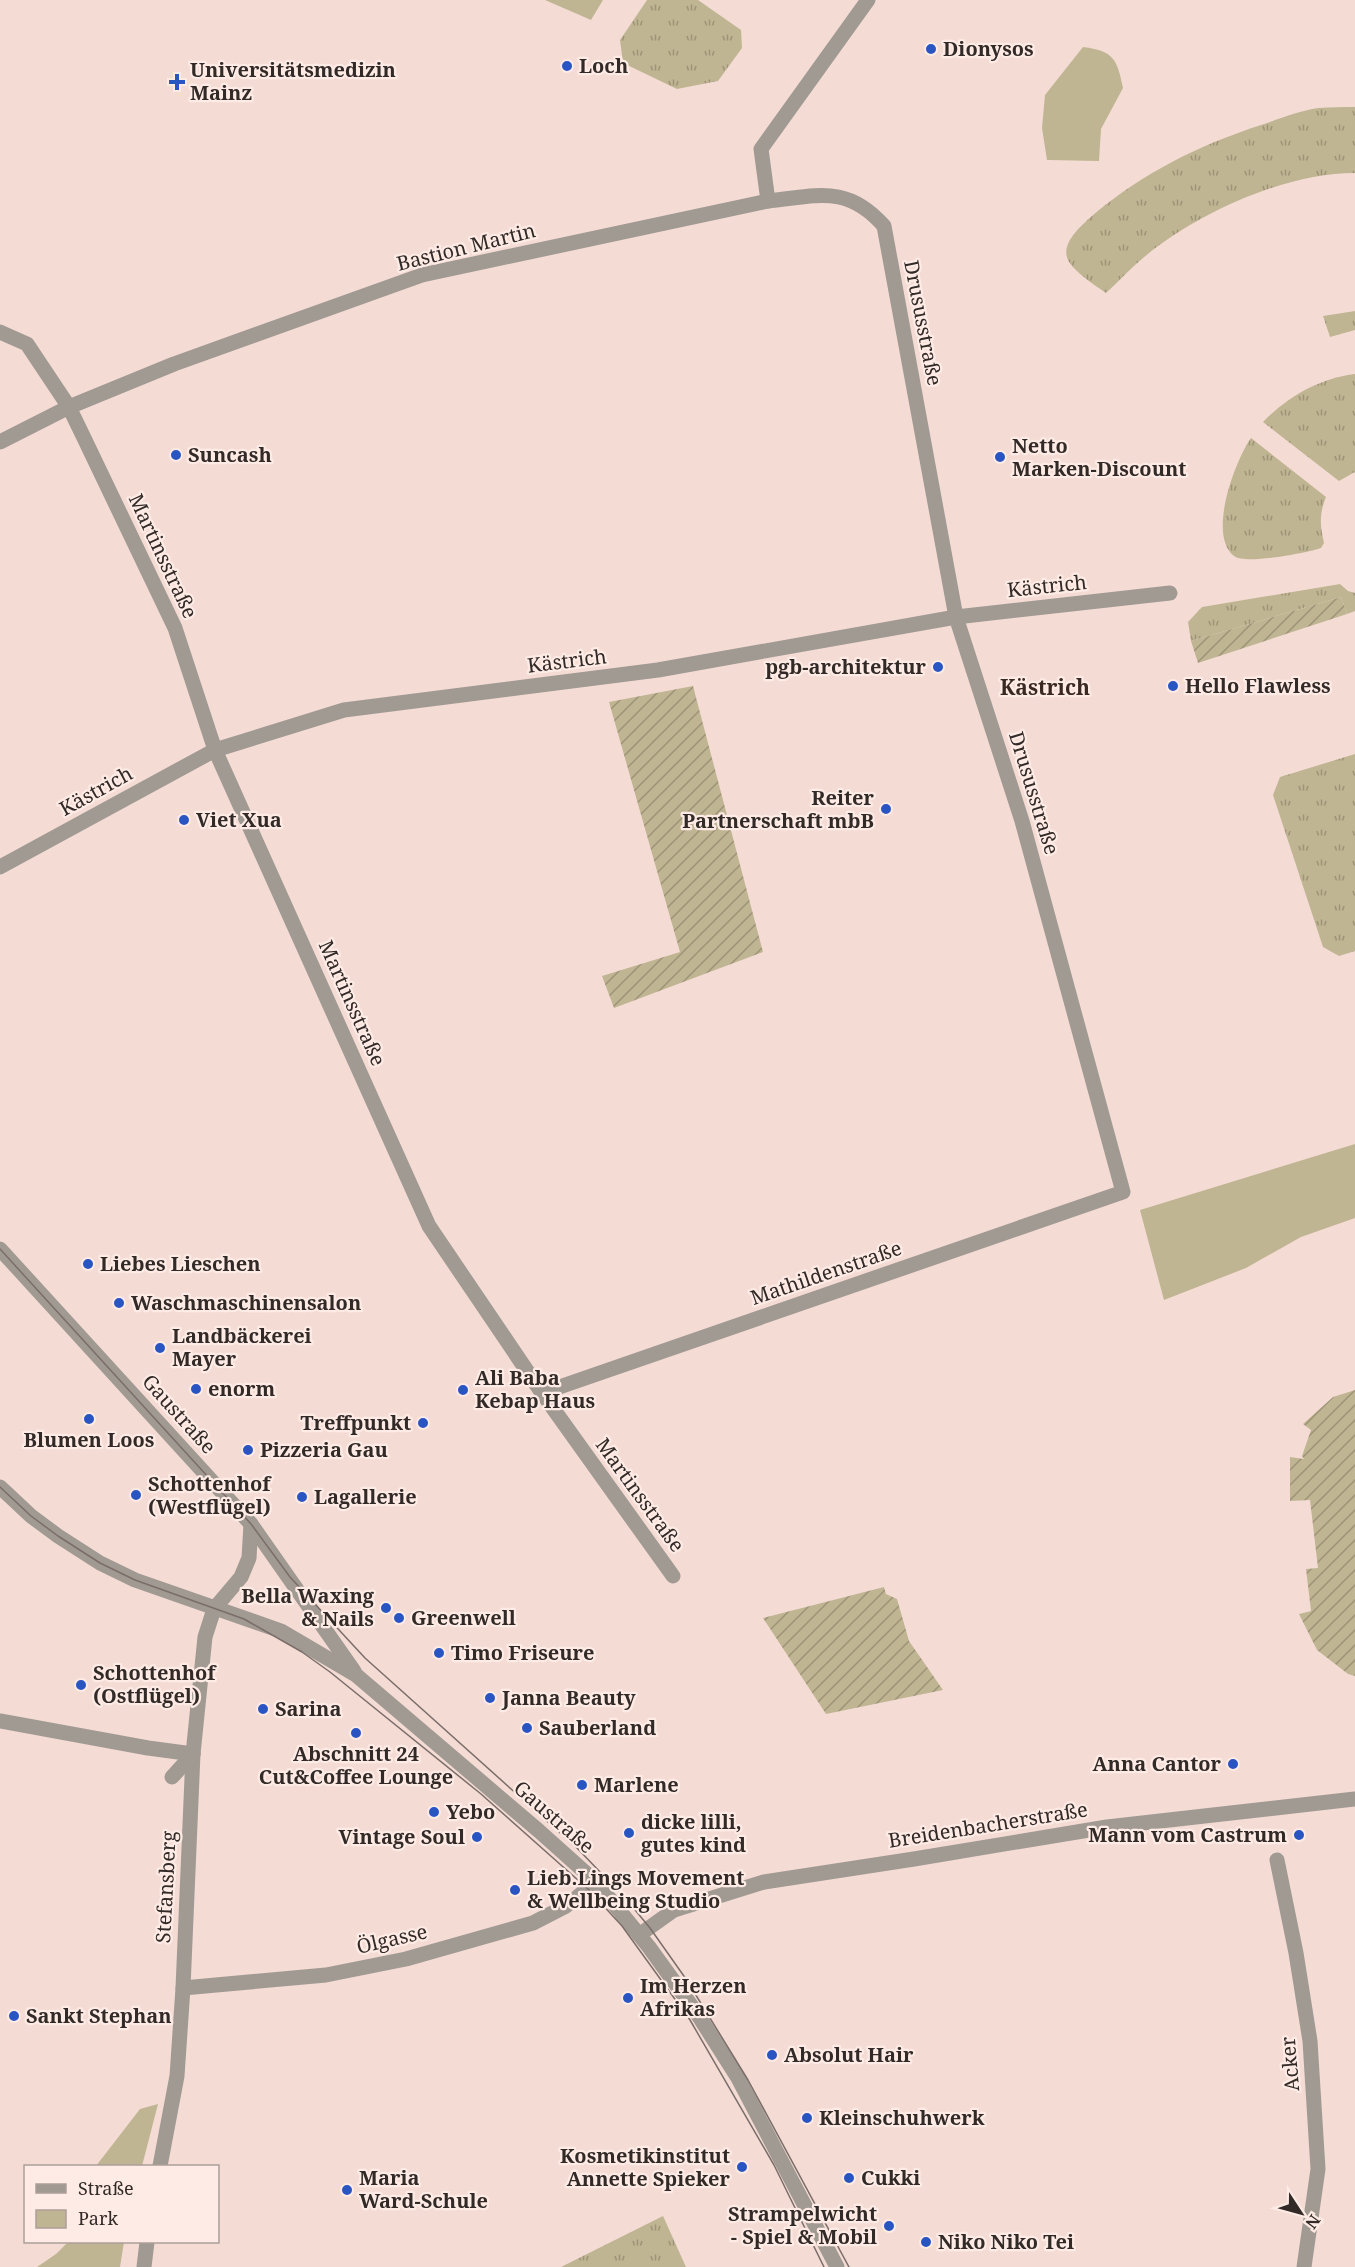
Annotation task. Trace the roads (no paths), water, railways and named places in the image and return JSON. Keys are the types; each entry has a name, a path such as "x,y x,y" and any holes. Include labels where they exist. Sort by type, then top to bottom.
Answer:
{"street":[{"path":"768,201 761,149 868,0"},
{"name":"Bastion Martin","path":"0,442 69,407 174,364 422,275 768,201 825,196 849,198 870,210 884,226"},
{"name":"Drususstraße","path":"884,226 956,617 1022,821 1123,1192"},
{"name":"Martinsstraße","path":"0,332 27,344 69,407 175,628 215,750 429,1226 542,1393 673,1576"},
{"name":"Kästrich","path":"0,867 215,750 344,710 658,670 956,617 1170,593"},
{"name":"Mathildenstraße","path":"542,1393 1123,1192"},
{"name":"Gaustraße","path":"0,1249 251,1524 356,1675"},
{"name":"Gaustraße","path":"0,1487 31,1516 100,1563 135,1580 281,1631 356,1675 596,1882 639,1935 698,2015 738,2078 837,2267"},
{"path":"214,1609 241,1577 249,1558 251,1524"},
{"name":"Stefansberg","path":"160,2165 177,2076 194,1754 205,1637 214,1609"},
{"path":"0,1721 194,1754"},
{"path":"172,1777 194,1754"},
{"name":"Breidenbacherstraße","path":"639,1935 674,1910 764,1882 914,1860 1107,1827 1355,1799"},
{"name":"Acker","path":"1277,1860 1296,1953 1310,2041 1318,2169 1304,2267"},
{"name":"Ölgasse","path":"183,1988 326,1975 406,1959 533,1923 566,1906 596,1882"},
{"path":"144,2267 147,2243"}],"tram line":[{"path":"0,1249 251,1524 290,1577 365,1658 577,1848 626,1899 686,1979 748,2080 849,2267"},
{"path":"0,1487 31,1516 100,1563 135,1580 244,1619 302,1652 481,1794 588,1889 622,1926 690,2020 774,2165 824,2267"}],"place":[{"name":"Dionysos","path":"931,49"},
{"name":"Loch","path":"567,66"},
{"name":"Universitätsmedizin Mainz","path":"177,82"},
{"name":"Suncash","path":"176,455"},
{"name":"Netto Marken-Discount","path":"1000,457"},
{"name":"pgb-architektur","path":"938,667"},
{"name":"Hello Flawless","path":"1173,686"},
{"name":"Reiter Partnerschaft mbB","path":"886,809"},
{"name":"Viet Xua","path":"184,820"},
{"name":"Liebes Lieschen","path":"88,1264"},
{"name":"Waschmaschinensalon","path":"119,1303"},
{"name":"Landbäckerei Mayer","path":"160,1348"},
{"name":"enorm","path":"196,1389"},
{"name":"Ali Baba Kebap Haus","path":"463,1390"},
{"name":"Blumen Loos","path":"89,1419"},
{"name":"Treffpunkt","path":"423,1423"},
{"name":"Pizzeria Gau","path":"248,1450"},
{"name":"Schottenhof (Westflügel)","path":"136,1495"},
{"name":"Lagallerie","path":"302,1497"},
{"name":"Bella Waxing & Nails","path":"386,1608"},
{"name":"Greenwell","path":"399,1618"},
{"name":"Timo Friseure","path":"439,1653"},
{"name":"Schottenhof (Ostflügel)","path":"81,1685"},
{"name":"Janna Beauty","path":"490,1698"},
{"name":"Sarina","path":"263,1709"},
{"name":"Sauberland","path":"527,1728"},
{"name":"Abschnitt 24 Cut&Coffee Lounge","path":"356,1733"},
{"name":"Anna Cantor","path":"1233,1764"},
{"name":"Marlene","path":"582,1785"},
{"name":"Yebo","path":"434,1812"},
{"name":"dicke lilli, gutes kind","path":"629,1833"},
{"name":"Mann vom Castrum","path":"1299,1835"},
{"name":"Vintage Soul","path":"477,1837"},
{"name":"Lieb.Lings Movement & Wellbeing Studio","path":"515,1890"},
{"name":"Im Herzen Afrikas","path":"628,1998"},
{"name":"Sankt Stephan","path":"14,2016"},
{"name":"Absolut Hair","path":"772,2055"},
{"name":"Kleinschuhwerk","path":"807,2118"},
{"name":"Kosmetikinstitut Annette Spieker","path":"742,2167"},
{"name":"Cukki","path":"849,2178"},
{"name":"Maria Ward-Schule","path":"347,2190"},
{"name":"Strampelwicht - Spiel & Mobil","path":"889,2226"},
{"name":"Niko Niko Tei","path":"926,2242"}],"district":[{"name":"Kästrich","path":"1045,688"}]}
